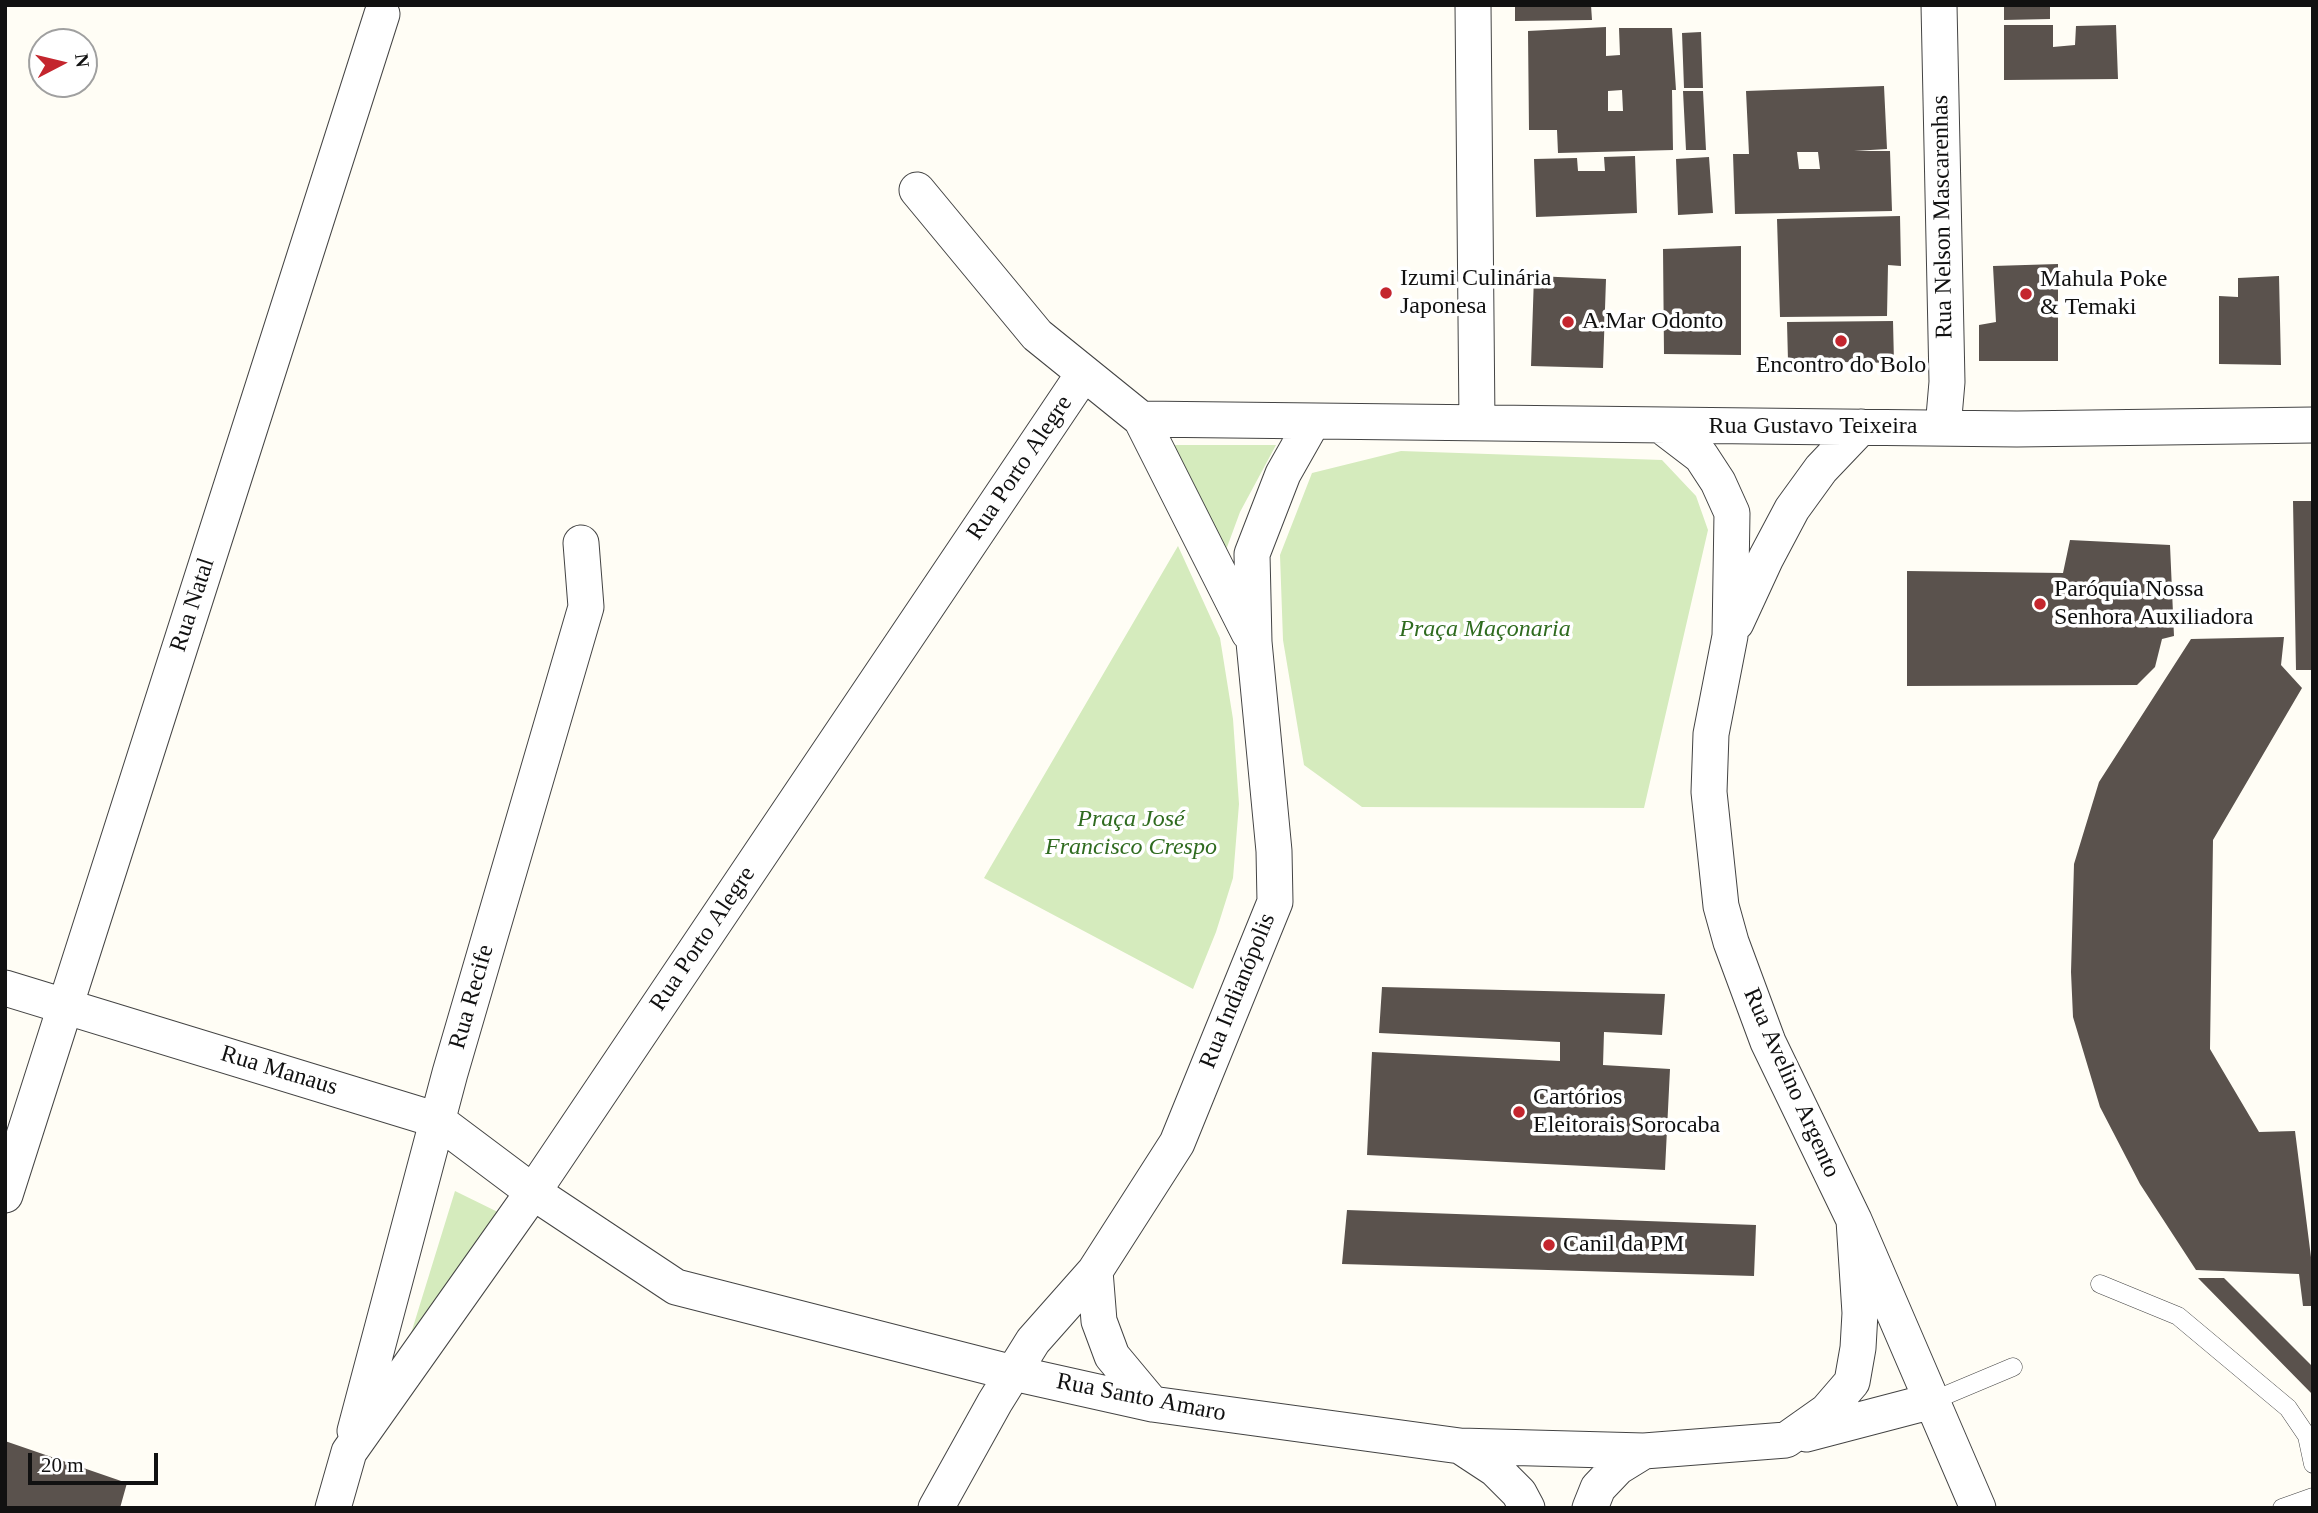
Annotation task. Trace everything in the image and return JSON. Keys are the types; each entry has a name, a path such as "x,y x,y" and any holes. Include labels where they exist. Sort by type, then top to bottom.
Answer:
{"street":[{"path":"1473,5 1477,423"},
{"name":"Rua Nelson Mascarenhas","path":"1939,5 1947,382 1943,428"},
{"name":"Rua Natal","path":"5,1195 382,14"},
{"path":"917,190 1037,335 1140,419"},
{"name":"Rua Porto Alegre","path":"333,1508 349,1452 533,1192 1084,373"},
{"name":"Rua Gustavo Teixeira","path":"1140,419 2017,429 2313,425"},
{"name":"Rua Indianópolis","path":"1140,419 1254,642"},
{"name":"Rua Indianópolis","path":"936,1508 1034,1341 1095,1271 1177,1143 1275,902 1274,851 1254,642 1252,554 1283,474 1313,421"},
{"name":"Rua Avelino Argento","path":"1663,426 1702,456 1718,482 1731,513 1730,636 1711,734 1709,792 1721,906 1731,942 1768,1042 1854,1220 1978,1508"},
{"name":"Rua Avelino Argento","path":"1730,636 1792,509 1821,469 1861,427"},
{"name":"Rua Recife","path":"349,1452 437,1120 586,607 581,543"},
{"name":"Rua Manaus","path":"5,988 437,1120 533,1192"},
{"name":"Rua Santo Amaro","path":"533,1192 676,1287 1013,1373 1152,1404 1460,1446 1644,1451 1786,1440 1932,1401"},
{"path":"1786,1440 1827,1411 1852,1382 1860,1313 1854,1220"},
{"path":"1095,1271 1099,1321 1112,1356 1152,1404"},
{"path":"1460,1446 1495,1469 1519,1493 1527,1508"},
{"path":"1590,1508 1598,1488 1618,1467 1644,1451"}],"lane":[{"path":"2100,1284 2178,1316 2288,1408 2307,1436 2313,1464"},
{"path":"1932,1401 2014,1367"},
{"path":"2282,1508 2313,1497"}],"green space":[{"path":"1168,445 1276,445 1240,512 1226,550"},
{"name":"Praça Maçonaria","path":"1401,451 1662,460 1696,496 1708,530 1644,808 1362,807 1304,765 1283,640 1280,555 1312,473"},
{"name":"Praça José Francisco Crespo","path":"1178,546 1220,638 1233,719 1239,804 1233,878 1216,932 1193,989 984,878"},
{"path":"455,1191 508,1217 409,1340"}],"building":[{"path":"1515,5 1591,5 1592,20 1515,21"},
{"path":"2004,5 2050,5 2050,19 2004,20"},
{"path":"2004,25 2053,25 2053,47 2075,45 2076,26 2116,25 2118,79 2004,80"},
{"path":"1606,27 1606,56 1620,55 1619,28 1672,28 1676,90 1672,90 1673,150 1558,153 1557,130 1529,130 1528,31","holes":["1622,90 1623,111 1608,111 1608,91"]},
{"path":"1701,32 1703,88 1684,88 1682,33"},
{"path":"1884,86 1887,149 1854,151 1890,151 1892,211 1735,214 1733,154 1749,154 1746,91","holes":["1797,152 1818,152 1820,169 1799,169"]},
{"path":"1683,91 1703,91 1706,150 1686,150"},
{"path":"1635,156 1637,213 1536,217 1534,159 1577,158 1578,171 1605,171 1604,157"},
{"path":"1709,157 1713,213 1678,215 1676,159"},
{"path":"1900,216 1901,266 1888,265 1887,316 1780,317 1777,219"},
{"path":"1741,246 1741,355 1664,354 1663,249"},
{"name":"Mahula Poke & Temaki","path":"2058,264 2058,361 1979,361 1979,325 1996,322 1993,266"},
{"name":"A.Mar Odonto","path":"1534,276 1606,279 1603,368 1531,366"},
{"path":"2279,276 2281,365 2219,364 2219,296 2238,297 2238,278"},
{"name":"Encontro do Bolo","path":"1893,321 1894,363 1788,361 1787,322"},
{"path":"2293,501 2313,501 2313,670 2296,670"},
{"name":"Paróquia Nossa Senhora Auxiliadora","path":"2070,540 2170,545 2174,636 2162,639 2155,667 2137,685 1907,686 1907,571 2063,573"},
{"path":"2284,637 2281,665 2302,688 2213,840 2210,1049 2259,1132 2295,1131 2313,1273 2313,1306 2303,1306 2299,1274 2196,1270 2140,1184 2100,1107 2073,1017 2071,972 2074,864 2099,782 2191,639"},
{"name":"Cartórios Eleitorais Sorocaba","path":"1382,987 1665,994 1662,1035 1604,1032 1603,1065 1670,1069 1665,1170 1367,1155 1372,1052 1560,1061 1560,1042 1379,1033"},
{"name":"Canil da PM","path":"1347,1210 1756,1225 1754,1276 1342,1264"},
{"path":"2198,1278 2224,1278 2313,1367 2313,1395"},
{"path":"5,1441 127,1483 120,1508 5,1508"}],"place":[{"name":"Izumi Culinária Japonesa","path":"1386,293"},
{"name":"Mahula Poke & Temaki","path":"2026,294"},
{"name":"A.Mar Odonto","path":"1568,322"},
{"name":"Encontro do Bolo","path":"1841,341"},
{"name":"Paróquia Nossa Senhora Auxiliadora","path":"2040,604"},
{"name":"Cartórios Eleitorais Sorocaba","path":"1519,1112"},
{"name":"Canil da PM","path":"1549,1245"}]}
